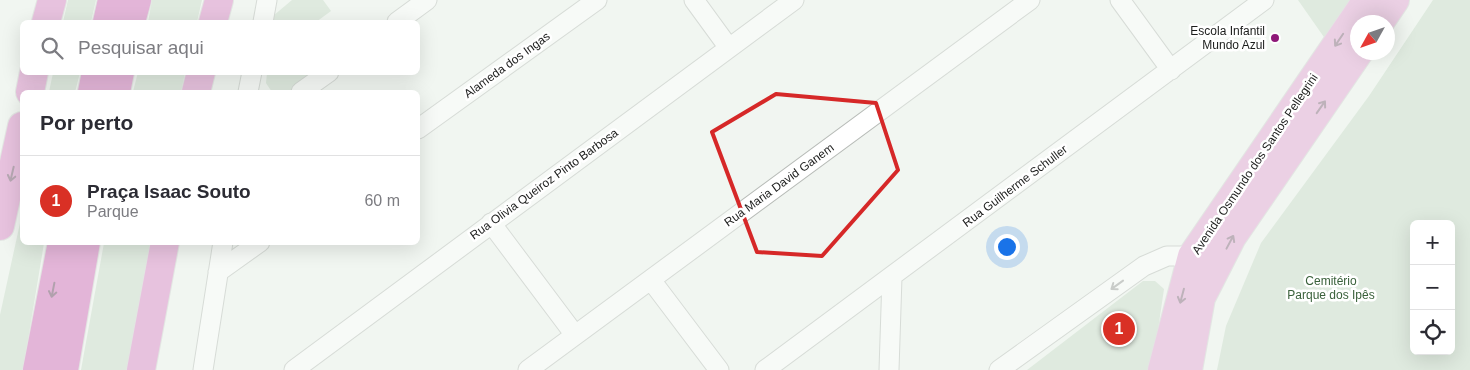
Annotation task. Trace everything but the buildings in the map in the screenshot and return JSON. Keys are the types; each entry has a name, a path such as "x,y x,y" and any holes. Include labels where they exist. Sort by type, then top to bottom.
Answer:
{"highway":[{"path":"46,20 50,0"},
{"path":"107,20 112,0"},
{"path":"132,20 137,0"},
{"path":"214,20 219,0"},
{"path":"30,90 33,75"},
{"path":"92,90 95,75"},
{"path":"116,90 119,75"},
{"path":"196,90 200,75"},
{"path":"0,226 20,135"},
{"path":"37,370 61,245"},
{"path":"64,370 85,245"},
{"path":"141,370 164,245"}],"main road":[{"name":"Avenida Osmundo dos Santos Pellegrini","path":"1162,370 1192,256 1367,0"},
{"path":"1385,15 1395,0"},
{"name":"Avenida Osmundo dos Santos Pellegrini","path":"1188,370 1201,298 1232,237 1354,60"},
{"path":"1192,256 1199,267 1202,279 1200,305"}],"street":[{"path":"263,20 267,0"},
{"path":"400,20 427,0"},
{"name":"Alameda dos Ingas","path":"420,128 597,0"},
{"path":"694,0 729,48"},
{"name":"Rua Olivia Queiroz Pinto Barbosa","path":"294,370 794,0"},
{"name":"Rua Maria David Ganem","path":"528,370 1030,0"},
{"path":"1120,0 1171,70"},
{"name":"Rua Guilherme Schuller","path":"765,370 1264,0"},
{"path":"248,90 251,75"},
{"path":"304,90 324,75"},
{"path":"491,223 575,335"},
{"path":"203,370 222,245"},
{"path":"218,272 256,245"},
{"path":"999,370 1144,266 1166,256 1192,256"},
{"path":"889,370 892,277"},
{"path":"651,280 718,370"}],"highlighted area":[{"path":"776,94 876,103 898,170 822,256 757,252 712,132"}],"green space":[{"path":"68,0 96,0 91,20 63,20"},
{"path":"152,0 202,0 197,20 148,20"},
{"path":"292,0 323,0 331,11 319,20 272,20 273,16"},
{"path":"1298,0 1351,0 1326,40"},
{"name":"Cemitério Parque dos Ipês","path":"1433,0 1470,0 1470,370 1217,370 1226,326 1261,243 1369,96 1393,60 1395,60 1395,57"},
{"path":"53,75 79,75 76,90 49,90"},
{"path":"137,75 185,75 181,90 134,90"},
{"path":"267,75 316,75 296,90 271,90 266,83"},
{"path":"20,223 20,245 44,245 23,370 0,370 0,315"},
{"path":"104,245 155,245 132,370 81,370"},
{"path":"1143,281 1155,281 1164,289 1152,370 1027,370"}],"place":[{"name":"Escola Infantil Mundo Azul","path":"1275,38"},
{"name":"Praça Isaac Souto","path":"1119,329"}]}
